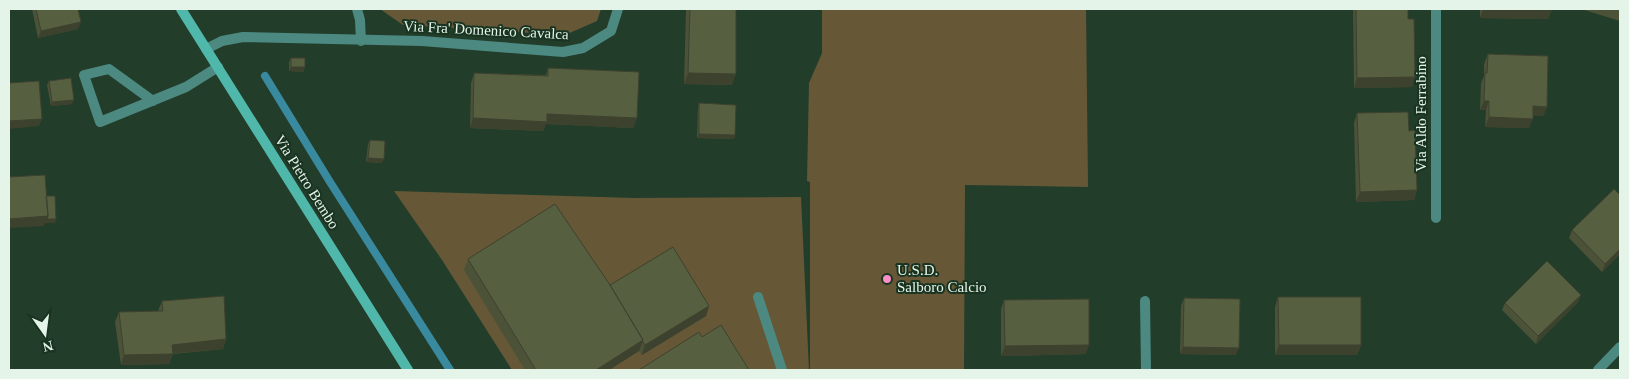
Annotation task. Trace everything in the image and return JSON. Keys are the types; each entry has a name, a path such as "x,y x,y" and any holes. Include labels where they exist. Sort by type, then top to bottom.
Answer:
{"main road":[{"name":"Via Pietro Bembo","path":"181,9 408,370"}],"street":[{"path":"357,9 361,26 361,40"},
{"name":"Via Fra' Domenico Cavalca","path":"206,49 222,41 243,37 422,41 563,52 583,48 611,31 618,9"},
{"name":"Via Aldo Ferrabino","path":"1436,9 1436,218"},
{"path":"153,101 109,69 84,75 100,122 153,101 186,87 218,67"},
{"path":"758,297 782,370"},
{"path":"1145,301 1146,370"},
{"path":"1598,370 1620,347"}],"shaded area":[{"path":"380,9 601,9 597,21 565,35 403,25"},
{"name":"U.S.D. Salboro Calcio","path":"822,9 1086,9 1088,187 965,185 964,370 810,370 810,182 807,181 809,83 822,53"},
{"path":"394,191 634,198 801,197 809,370 512,370 442,260"}],"building":[{"path":"36,9 78,9 81,22 41,31"},
{"path":"690,9 736,9 736,74 688,73"},
{"path":"1356,9 1408,9 1408,19 1414,19 1415,77 1357,78"},
{"path":"1488,54 1548,56 1547,107 1533,106 1533,119 1489,117 1489,101 1484,101"},
{"path":"291,58 305,58 305,67 291,67"},
{"path":"548,68 639,72 637,118 547,114 547,122 473,118 474,73 548,76"},
{"path":"71,78 74,100 52,102 49,81"},
{"path":"39,81 42,119 9,121 9,83"},
{"path":"699,103 736,105 735,135 699,134"},
{"path":"1408,112 1409,131 1415,130 1417,190 1360,192 1357,113"},
{"path":"370,140 385,141 384,159 368,158"},
{"path":"45,175 48,216 9,219 9,177"},
{"path":"1614,189 1620,195 1620,249 1605,264 1572,230"},
{"path":"46,196 55,196 56,219 47,219"},
{"path":"555,204 610,285 643,340 596,370 536,370 468,259"},
{"path":"673,247 709,306 645,345 610,285"},
{"path":"1547,261 1581,295 1538,336 1505,303"},
{"path":"224,296 226,339 172,345 173,354 124,355 119,312 163,311 162,301"},
{"path":"1278,297 1361,297 1361,345 1279,345"},
{"path":"1184,298 1240,299 1239,348 1183,347"},
{"path":"1089,299 1089,345 1005,346 1004,300"},
{"path":"721,325 749,370 639,370 699,332 702,337"}],"waterway":[{"path":"265,76 450,370"}],"place":[{"name":"U.S.D. Salboro Calcio","path":"887,279"}]}
